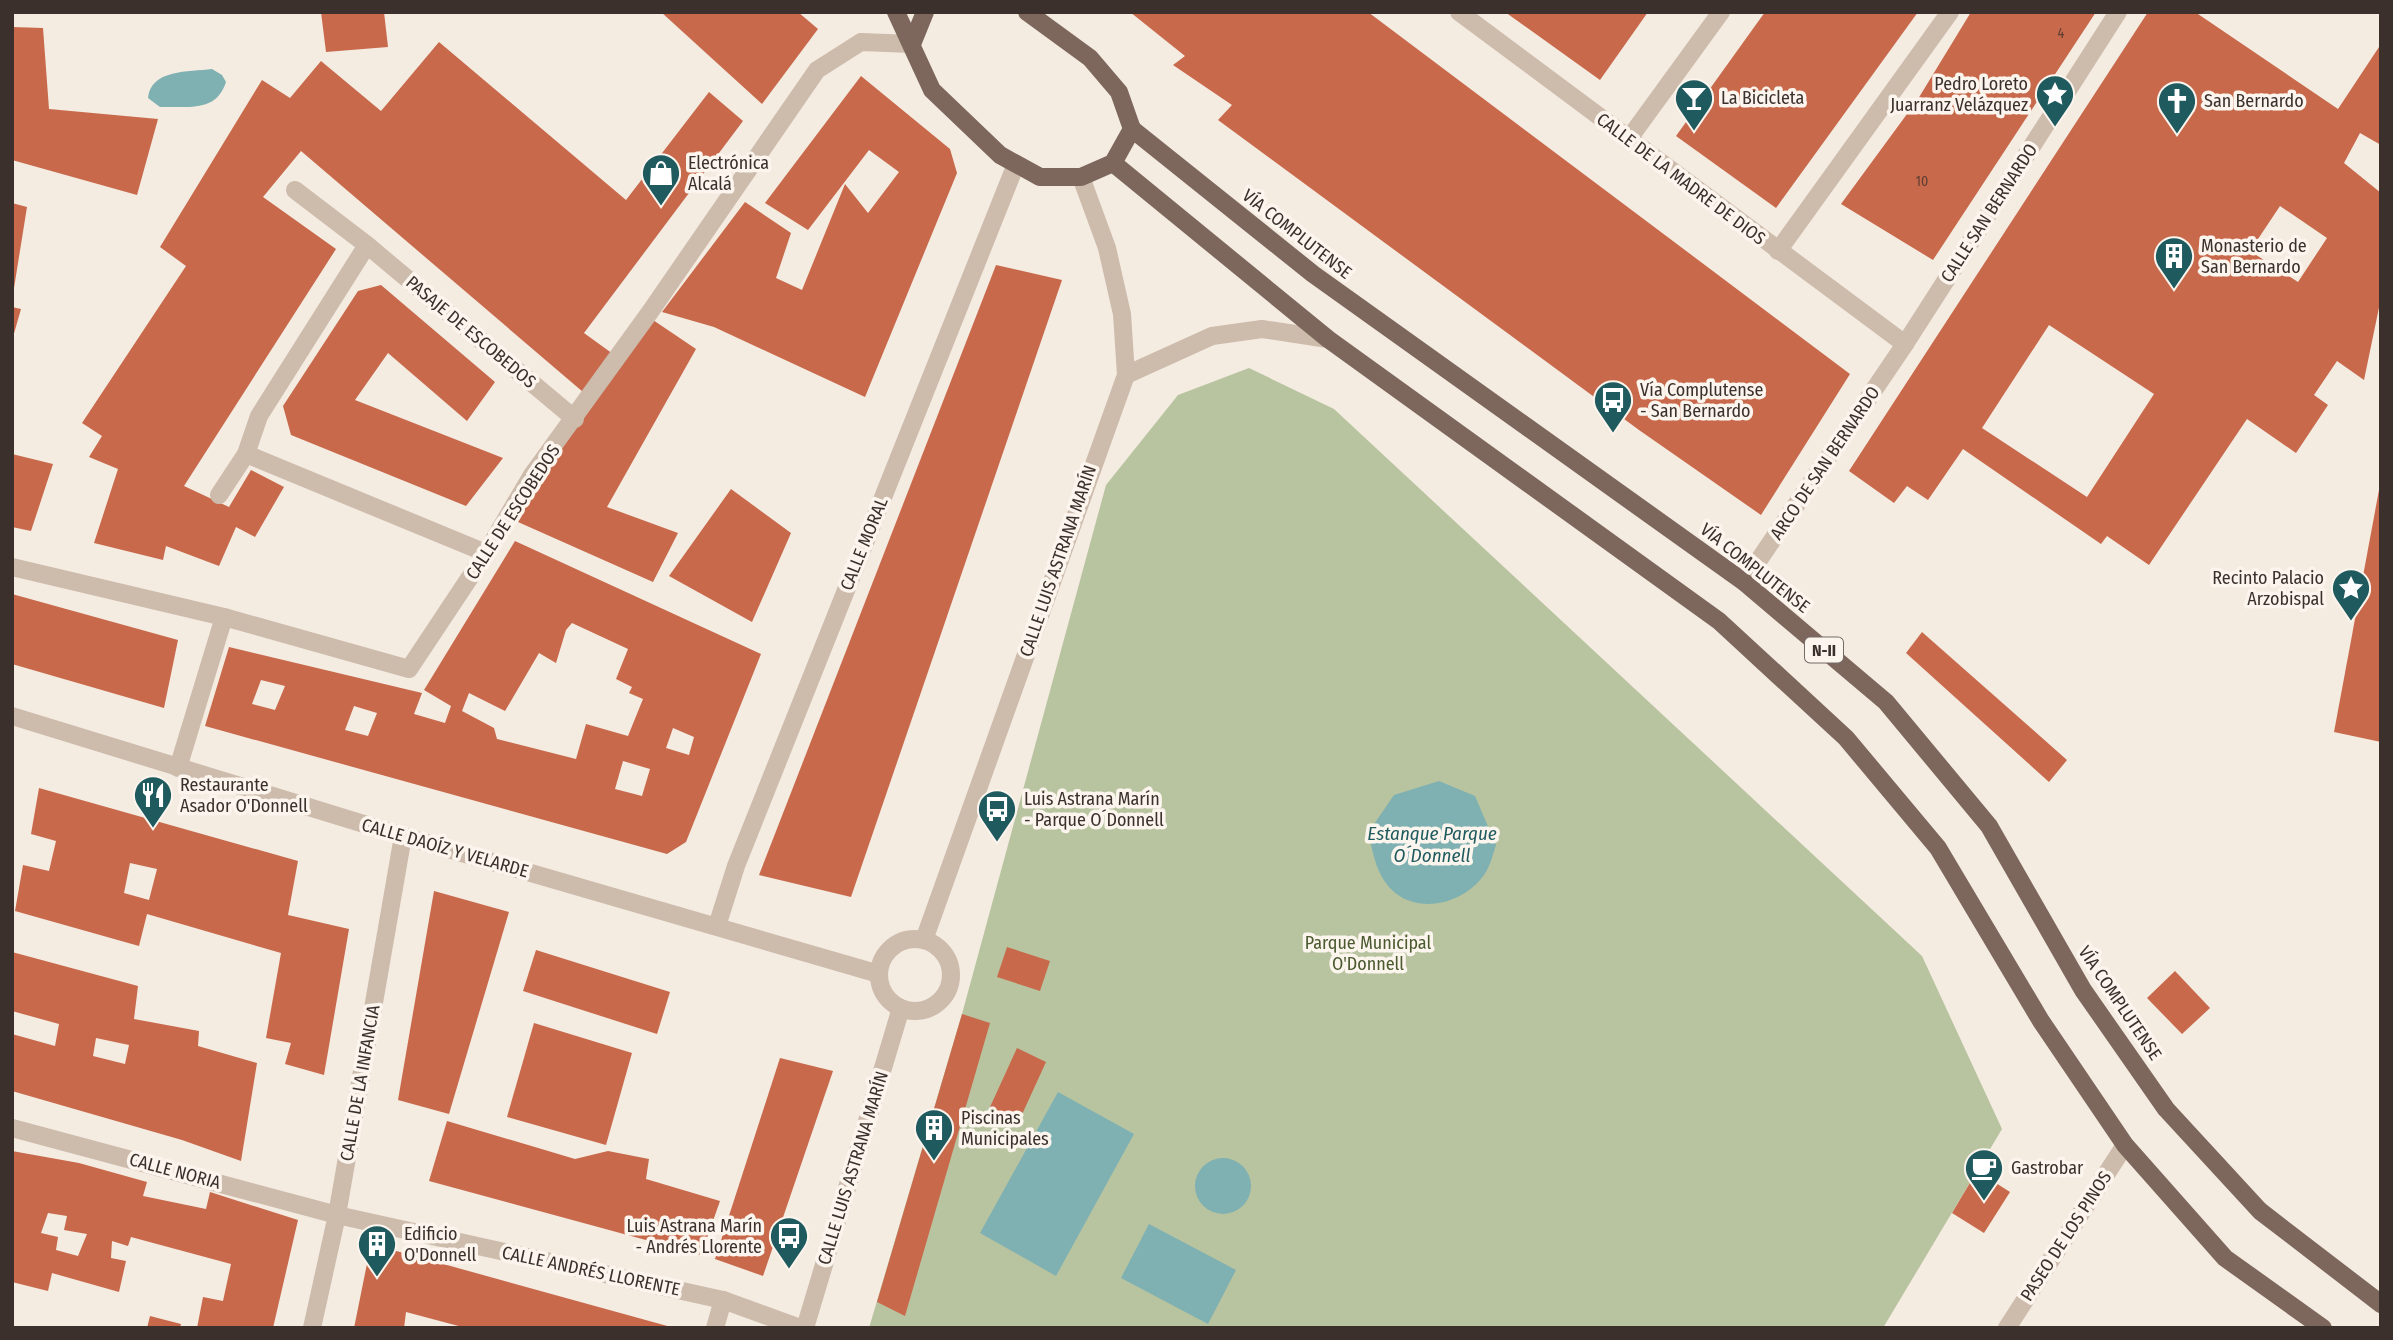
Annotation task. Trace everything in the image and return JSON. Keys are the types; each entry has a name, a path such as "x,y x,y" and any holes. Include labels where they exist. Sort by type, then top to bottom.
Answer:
{"main road":[{"path":"896,12 932,90 1000,155 1040,177 1081,177 1112,163 1132,129 1119,92 1090,58 1027,12"},
{"path":"912,44 925,12"},
{"name":"VÍA COMPLUTENSE","path":"1132,129 1313,274 1744,582 1886,702 1989,827 2083,990 2166,1109 2260,1211 2381,1304"},
{"path":"1112,163 1328,339 1719,621 1846,738 1938,848 2041,1021 2125,1145 2225,1258 2323,1328"}],"street":[{"name":"CALLE DE LA MADRE DE DIOS","path":"1460,12 1628,140 1905,344"},
{"path":"1628,140 1721,12"},
{"path":"1778,251 1950,12"},
{"name":"CALLE SAN BERNARDO","path":"1905,344 2118,12"},
{"name":"CALLE DE ESCOBEDOS","path":"12,567 224,617 409,669 486,553 531,475 575,419 817,70 861,42 912,44"},
{"name":"CALLE MORAL","path":"717,926 732,875 1016,164"},
{"name":"CALLE LUIS ASTRANA MARÍN","path":"924,940 1126,375 1122,314 1114,274 1081,177"},
{"name":"PASAJE DE ESCOBEDOS","path":"295,190 368,245 575,419"},
{"path":"219,495 246,454 259,416 368,245"},
{"path":"1126,375 1212,336 1262,329 1328,339"},
{"name":"ARCO DE SAN BERNARDO","path":"1744,582 1905,344"},
{"path":"246,454 486,553"},
{"path":"178,768 224,617"},
{"name":"CALLE DAOÍZ Y VELARDE","path":"12,716 402,836 879,974"},
{"name":"CALLE DE LA INFANCIA","path":"312,1328 337,1215 402,836"},
{"path":"911,939 924,940 937,946 947,958 951,972 949,986 942,1000 930,1008 916,1011 901,1008 881,988 881,961 889,950 911,939"},
{"name":"CALLE LUIS ASTRANA MARÍN","path":"803,1328 901,1008"},
{"name":"CALLE NORIA","path":"12,1128 337,1215"},
{"name":"PASEO DE LOS PINOS","path":"2007,1328 2125,1145"},
{"name":"CALLE ANDRÉS LLORENTE","path":"337,1215 723,1300 803,1328"},
{"path":"715,1328 723,1300"}],"green space":[{"name":"Parque Municipal O'Donnell","path":"1249,368 1334,409 1922,956 2002,1129 1883,1328 869,1328 962,1014 1106,485 1178,395"}],"water":[{"path":"212,69 222,75 226,82 215,99 208,103 191,107 160,107 148,98 156,82 164,77"},
{"name":"Estanque Parque O´Donnell","path":"1439,781 1475,796 1496,845 1486,872 1473,887 1446,901 1416,903 1402,898 1390,888 1381,875 1368,833 1394,795"},
{"path":"1058,1092 1134,1134 1056,1276 980,1233"},
{"path":"1223,1158 1234,1160 1243,1166 1249,1175 1249,1197 1243,1206 1234,1212 1223,1214 1212,1212 1203,1206 1197,1197 1195,1186 1197,1175 1203,1166 1212,1160"},
{"path":"1149,1224 1236,1270 1208,1324 1121,1278"}],"building":[{"path":"321,12 384,12 388,47 326,52"},
{"path":"661,12 798,12 818,29 762,104"},
{"path":"1130,12 1368,12 1850,374 1761,515 1639,430 1218,120 1232,105 1173,65 1185,56"},
{"path":"1505,12 1648,12 1600,80"},
{"path":"1765,12 1918,12 1776,208 1676,136"},
{"path":"1971,12 2096,12 1933,260 1841,204 1918,99"},
{"name":"Monasterio de San Bernardo","path":"2148,12 2195,12 2338,109 2381,44 2381,145 2360,133 2344,163 2381,193 2381,298 2364,380 2337,361 2314,395 2328,405 2296,453 2247,419 2149,565 2107,536 2101,544 1963,449 1928,500 1907,486 1894,503 1849,471","holes":["2280,206 2327,238 2298,282 2250,251","2049,325 2154,394 2087,497 1982,428"]},
{"path":"12,27 43,28 49,109 158,119 137,195 12,160"},
{"path":"439,42 626,200 709,92 743,121 584,333 613,354 583,392 301,151 263,197 336,249 184,486 229,507 251,470 284,487 255,537 236,527 219,566 166,546 163,560 94,543 118,469 89,457 102,436 82,423 186,266 160,247 262,80 290,98 321,61 381,111"},
{"path":"861,76 950,149 957,173 865,397 714,327 662,312 745,202 791,233 776,278 802,290 845,184 868,213 899,172 869,150 808,230 765,203"},
{"path":"12,203 27,207 14,288 12,288"},
{"path":"996,265 1062,280 851,897 759,875"},
{"path":"381,285 495,382 467,421 388,353 355,400 503,458 466,506 291,435 283,406 358,291"},
{"path":"12,307 21,309 13,337 12,337"},
{"path":"653,320 696,349 607,507 678,533 653,582 518,522 538,481"},
{"path":"12,454 53,464 31,531 12,527"},
{"path":"731,489 791,533 752,622 669,576"},
{"path":"2381,490 2381,742 2334,732"},
{"path":"515,541 761,654 686,842 667,854 205,726 229,647 422,693 414,714 445,723 451,706 424,690","holes":["572,623 628,649 616,679 632,687 629,693 643,699 628,736 586,724 576,759 497,739 494,728 462,711 469,693 505,711 539,653 556,663 566,630","261,680 285,686 275,710 252,704","354,706 377,713 368,736 345,730","673,728 694,737 689,755 666,748","623,761 650,769 642,796 615,789"]},
{"path":"12,594 178,640 164,708 12,664"},
{"path":"1922,632 2067,760 2049,782 1906,653"},
{"path":"39,788 298,861 288,915 349,929 324,1075 285,1064 291,1043 266,1038 281,953 147,914 139,946 15,911 23,865 49,871 56,841 31,834","holes":["130,863 157,869 149,900 124,893"]},
{"path":"434,891 509,912 449,1114 398,1100"},
{"path":"1007,947 1050,961 1040,991 997,977"},
{"path":"536,950 670,992 657,1034 523,991"},
{"path":"12,952 138,986 134,1019 199,1031 198,1046 257,1063 241,1161 182,1140 12,1091 12,1034 55,1046 59,1024 12,1011","holes":["96,1038 129,1045 125,1064 93,1056"]},
{"path":"2175,971 2210,1008 2182,1034 2147,998"},
{"name":"Piscinas Municipales","path":"962,1014 990,1023 905,1316 877,1302"},
{"path":"534,1023 632,1053 606,1145 507,1117"},
{"path":"1017,1048 1046,1062 1019,1121 990,1107"},
{"path":"780,1058 833,1071 763,1276 715,1259"},
{"path":"447,1121 575,1159 608,1151 649,1159 646,1179 720,1201 701,1255 429,1181"},
{"path":"12,1151 79,1163 147,1182 143,1196 206,1209 210,1192 298,1220 273,1328 197,1328 203,1297 223,1301 231,1264 131,1237 128,1246 112,1241 111,1258 126,1261 119,1292 52,1273 48,1291 12,1282","holes":["48,1213 67,1216 64,1230 87,1234 78,1256 56,1250 58,1237 41,1233"]},
{"path":"1977,1171 2010,1192 1984,1233 1952,1213"},
{"path":"371,1244 671,1327 466,1328 406,1312 404,1328 354,1328"},
{"path":"150,1316 181,1324 180,1328 147,1328"}],"place":[{"name":"Pedro Loreto Juarranz Velázquez","path":"2055,128"},
{"name":"La Bicicleta","path":"1694,132"},
{"name":"San Bernardo","path":"2177,135"},
{"name":"Electrónica Alcalá","path":"661,207"},
{"name":"Monasterio de San Bernardo","path":"2174,290"},
{"name":"Vía Complutense - San Bernardo","path":"1613,434"},
{"name":"Recinto Palacio Arzobispal","path":"2351,622"},
{"name":"Restaurante Asador O'Donnell","path":"153,829"},
{"name":"Luis Astrana Marín - Parque O´Donnell","path":"997,843"},
{"name":"Piscinas Municipales","path":"934,1162"},
{"name":"Gastrobar","path":"1984,1202"},
{"name":"Luis Astrana Marín - Andrés Llorente","path":"789,1270"},
{"name":"Edificio O'Donnell","path":"377,1278"}]}
